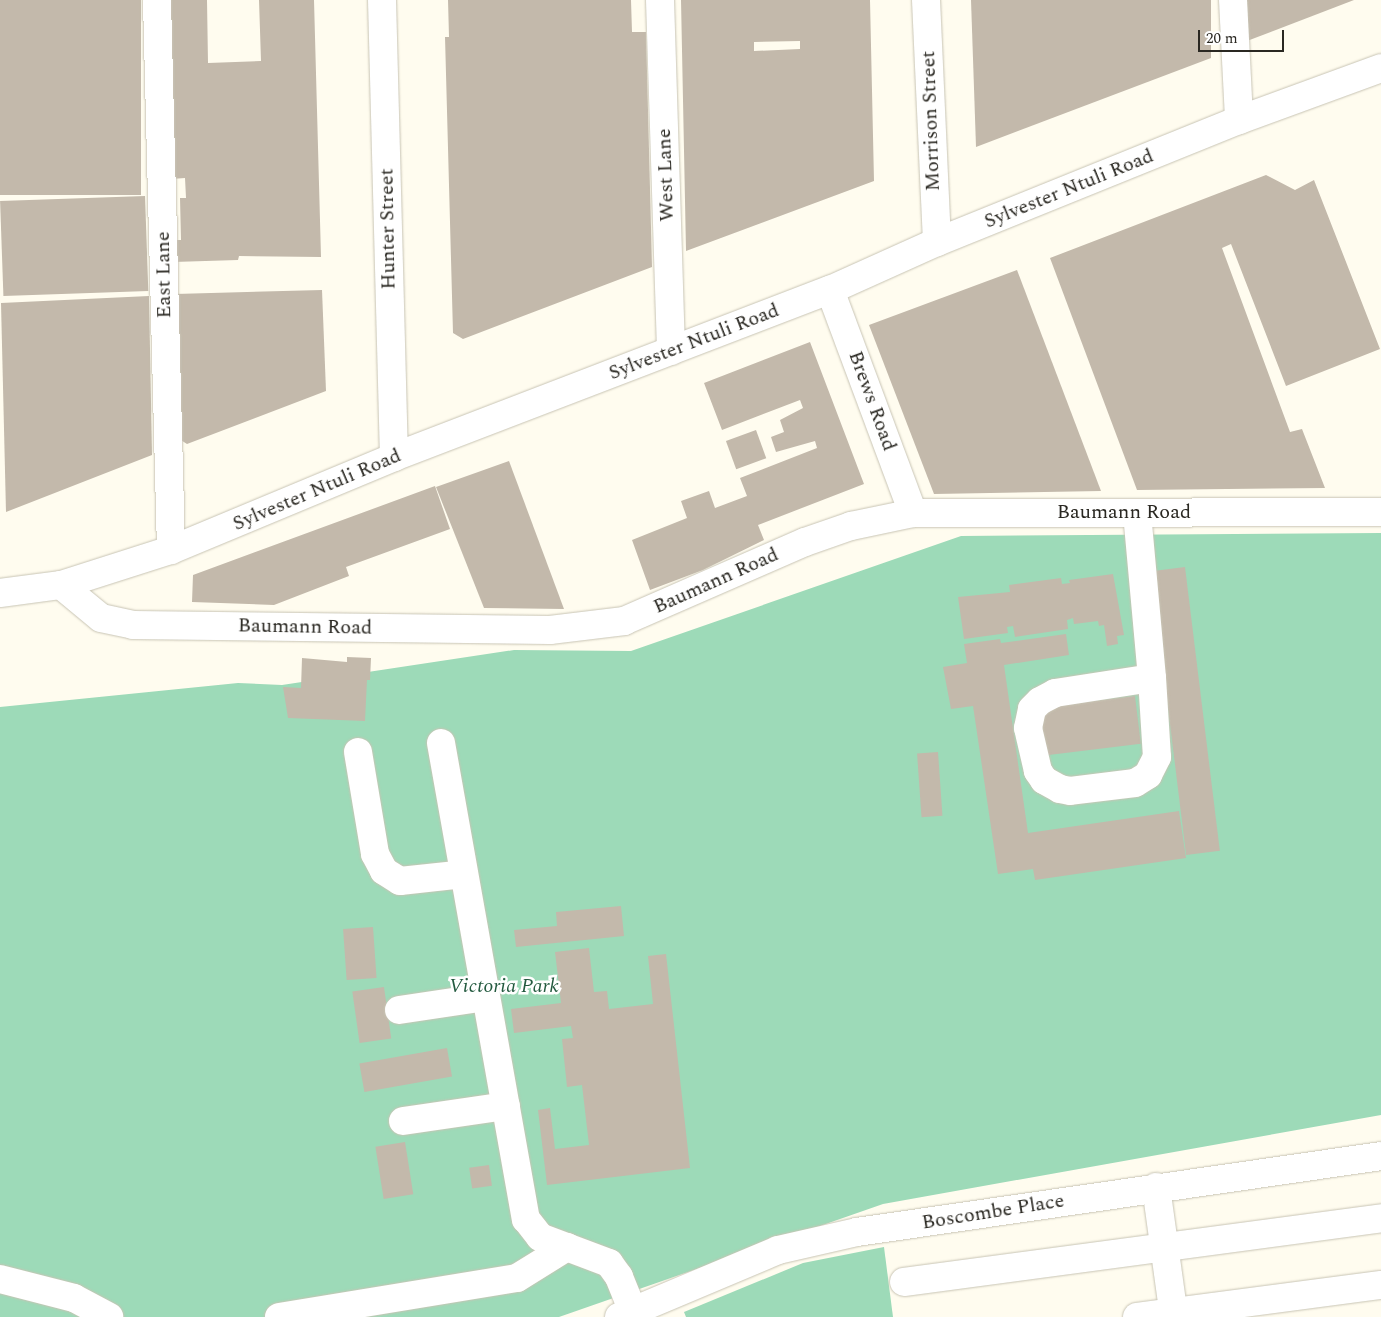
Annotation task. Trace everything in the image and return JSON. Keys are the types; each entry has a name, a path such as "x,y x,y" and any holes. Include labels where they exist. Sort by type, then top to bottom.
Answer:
{"street":[{"name":"East Lane","path":"157,0 171,550"},
{"name":"Hunter Street","path":"382,0 394,457"},
{"name":"West Lane","path":"660,0 671,351"},
{"name":"Morrison Street","path":"926,0 938,242"},
{"path":"1232,0 1239,120"},
{"name":"Sylvester Ntuli Road","path":"0,593 61,585 171,550 394,457 830,290 938,242 1239,120 1381,68"},
{"name":"Brews Road","path":"830,290 914,513"},
{"name":"Baumann Road","path":"61,585 101,618 133,625 550,630 594,627 624,621 804,542 851,526 914,513 1381,512"},
{"path":"1137,513 1152,678 1158,751 1148,775 1135,784 1070,791 1060,789 1044,780 1038,771 1028,728 1032,709 1040,701 1055,692 1152,678"},
{"path":"441,743 526,1220 540,1237 609,1263 619,1276 626,1315"},
{"path":"358,752 376,854 384,871 400,881 464,874"},
{"path":"399,1010 486,997"},
{"path":"403,1121 506,1106"},
{"name":"Boscombe Place","path":"626,1315 663,1310 778,1250 857,1232 1156,1187 1381,1156"},
{"path":"1156,1187 1174,1314"},
{"path":"904,1282 1381,1218"},
{"path":"279,1317 517,1278 567,1247"},
{"path":"0,1279 74,1298 108,1317"},
{"path":"1137,1317 1174,1314 1381,1285"}],"green space":[{"name":"Victoria Park","path":"1381,533 1381,1115 883,1204 559,1317 0,1317 0,707 238,683 282,685 514,650 631,651 961,536"},
{"path":"884,1247 893,1317 686,1317 684,1312 803,1263"}],"building":[{"path":"0,0 141,0 141,195 0,195"},
{"path":"166,0 207,0 208,63 261,61 259,0 314,0 321,257 239,256 238,260 173,262 172,240 181,240 180,198 186,198 185,178 171,179"},
{"path":"448,0 631,0 632,32 646,32 652,267 463,339 453,333 445,37 449,37"},
{"path":"681,0 870,0 874,181 686,251","holes":["800,41 800,49 754,51 754,42"]},
{"path":"971,0 1211,0 1211,58 976,147"},
{"path":"1246,0 1354,0 1247,41"},
{"path":"1266,175 1295,190 1314,180 1380,349 1286,386 1231,244 1222,248 1290,432 1302,429 1325,488 1137,490 1050,258"},
{"path":"145,196 148,291 3,296 0,201"},
{"path":"1017,270 1101,491 934,494 869,325"},
{"path":"322,290 326,391 187,444 176,437 175,294"},
{"path":"149,296 152,455 6,512 1,303"},
{"path":"810,342 864,484 758,525 764,540 703,570 650,590 632,540 687,518 681,501 709,491 715,508 747,496 740,478 817,448 815,441 776,452 771,437 784,432 780,420 803,408 800,400 722,430 704,383"},
{"path":"756,430 766,458 736,469 726,441"},
{"path":"509,461 564,609 484,608 436,487"},
{"path":"435,486 450,529 346,567 349,576 274,605 192,602 193,575"},
{"path":"1185,567 1220,851 1186,855 1151,571"},
{"path":"1113,574 1124,635 1117,636 1118,644 1107,646 1104,625 1099,626 1098,621 1074,624 1073,618 1067,620 1068,629 1015,637 1013,626 1007,627 1008,633 964,639 958,597 1010,592 1009,585 1061,578 1062,584 1070,583 1069,580"},
{"path":"1066,634 1069,655 1004,665 1028,833 1179,811 1186,858 1035,880 1033,869 998,874 973,706 951,709 943,667 967,663 964,644 1000,639 1001,643"},
{"path":"347,657 371,658 370,680 367,680 365,721 288,718 283,687 301,688 302,658 347,662"},
{"path":"1135,696 1141,744 1045,755 1039,708"},
{"path":"938,752 942,816 922,817 917,753"},
{"path":"621,906 624,936 516,947 514,930 557,926 556,912"},
{"path":"373,927 377,978 347,980 343,929"},
{"path":"589,948 594,992 607,991 609,1009 653,1004 648,956 666,954 690,1168 547,1185 538,1110 550,1108 555,1149 589,1145 582,1085 567,1087 562,1039 573,1038 571,1026 514,1033 511,1009 561,1003 555,952"},
{"path":"384,987 391,1038 360,1043 352,991"},
{"path":"447,1048 452,1077 364,1092 359,1063"},
{"path":"405,1142 413,1194 384,1199 375,1147"},
{"path":"489,1165 492,1186 472,1189 469,1168"}]}
